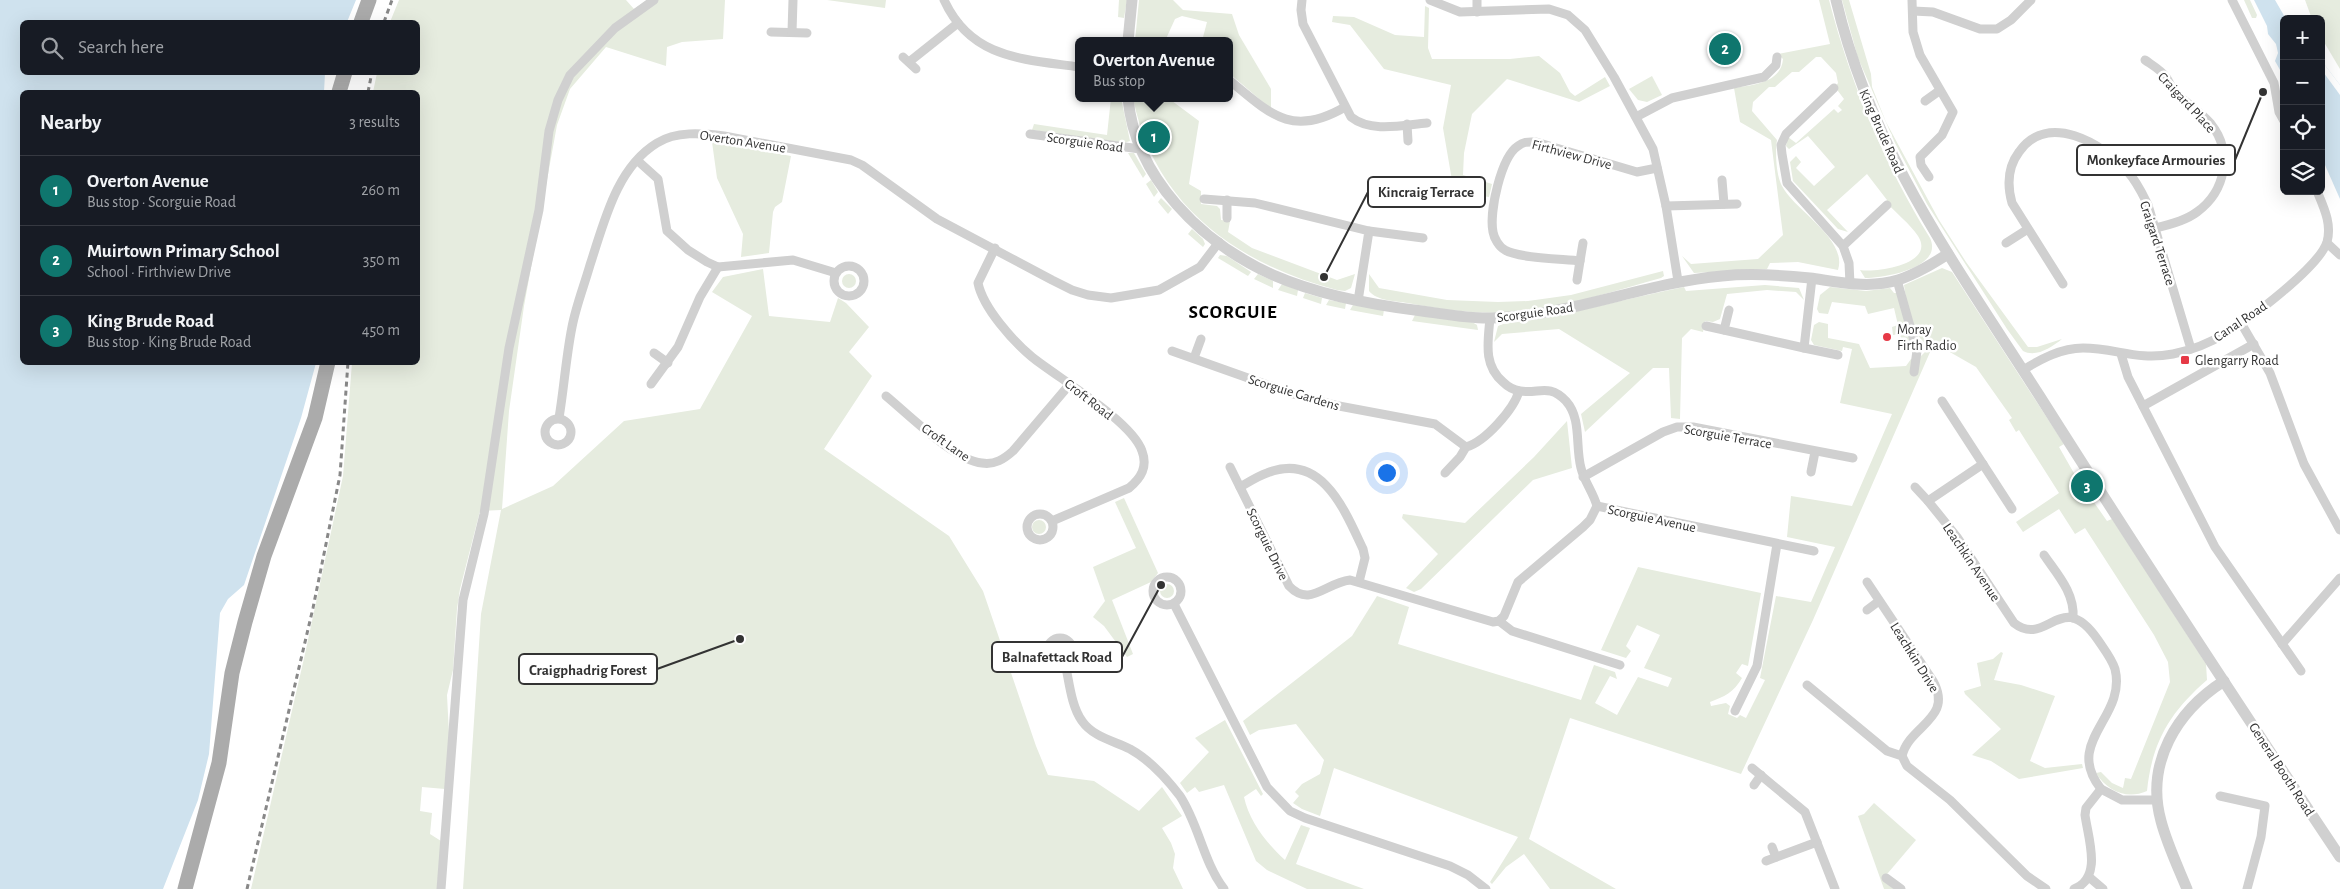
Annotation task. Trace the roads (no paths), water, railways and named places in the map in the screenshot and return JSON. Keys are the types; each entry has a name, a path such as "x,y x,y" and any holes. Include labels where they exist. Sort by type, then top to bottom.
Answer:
{"main road":[{"path":"361,20 369,0"},
{"path":"340,90 344,75"},
{"path":"185,889 206,820 219,763 232,673 245,622 268,547 315,418 327,365"}],"street":[{"path":"441,889 464,600 484,514 509,348 539,210 549,131 558,100 570,75 615,28 654,0"},
{"path":"792,32 793,0"},
{"path":"944,0 958,23 973,39 992,51 1008,56 1075,66"},
{"path":"1128,37 1132,0"},
{"path":"1302,0 1300,10 1303,24 1351,117 1363,124 1378,126 1427,123"},
{"path":"1430,0 1460,12 1549,9 1568,15 1585,30 1592,39 1653,149 1666,206 1678,281"},
{"path":"1477,0 1477,12"},
{"name":"King Brude Road","path":"1836,0 1852,60 1880,132 1917,204 2224,681"},
{"path":"1912,0 1915,42 1926,68 1953,112 1942,135 1920,157 1921,165 1929,177"},
{"path":"1913,11 1933,12 1980,29 1997,29 2011,20 2031,0"},
{"path":"2232,0 2274,83 2280,114"},
{"path":"910,63 958,23"},
{"path":"771,32 807,33"},
{"path":"1636,117 1672,98 1764,77 1776,65 1777,57"},
{"name":"Craigard Place","path":"2145,60 2166,77 2174,92 2212,125 2218,136 2225,161 2223,175 2217,190 2207,203 2187,218 2155,228"},
{"path":"1233,83 1270,113 1295,121 1318,121 1345,107"},
{"path":"1834,88 1786,134 1781,145 1787,183 1843,246 1849,263 1850,284"},
{"path":"1925,101 1939,91"},
{"name":"Scorguie Road","path":"1128,102 1130,116 1140,149 1152,172 1179,208 1219,242 1257,267 1313,289 1358,300 1407,309 1490,318 1532,315 1573,307 1678,281 1751,274 1812,278 1850,284 1875,284 1897,280 1916,273 1948,254"},
{"path":"1407,124 1408,142"},
{"name":"Craigard Terrace","path":"2063,284 2012,203 2009,190 2009,174 2014,158 2023,146 2035,136 2048,132 2061,132 2080,138 2119,162 2140,189 2148,205 2191,349"},
{"name":"Overton Avenue","path":"560,418 577,307 608,211 619,188 638,161 657,143 685,134 703,133 851,160 862,165 937,219 1072,290 1111,298 1159,290 1200,267 1219,242"},
{"name":"Scorguie Road","path":"1030,134 1140,149"},
{"name":"Firthview Drive","path":"1580,261 1516,254 1505,251 1497,242 1492,232 1492,220 1497,189 1513,150 1527,142 1536,142 1637,172 1658,168"},
{"path":"638,161 658,180 667,231 688,250 707,262 718,266 793,260 836,273"},
{"path":"1722,180 1724,204"},
{"path":"2318,195 2327,218 2329,230 2327,242 2340,255"},
{"path":"1204,198 1255,203 1369,231 1423,238"},
{"path":"1227,200 1227,218"},
{"path":"1666,206 1737,204"},
{"path":"1843,246 1887,205"},
{"path":"2006,243 2028,229"},
{"path":"1358,300 1369,231"},
{"name":"Canal Road","path":"2023,370 2053,354 2066,350 2093,348 2122,354 2157,356 2191,349 2211,341 2241,323 2303,273 2324,250 2327,242"},
{"path":"1577,280 1583,243"},
{"name":"Croft Road","path":"995,248 978,283 982,296 1018,344 1110,415 1138,443 1144,460 1144,470 1139,480 1130,488 1052,521"},
{"path":"651,384 678,347 700,297 718,266"},
{"path":"1804,348 1812,278"},
{"path":"1897,280 1916,351 1914,372"},
{"path":"1724,330 1729,310"},
{"path":"1445,473 1460,457 1466,447 1477,442 1512,409 1519,391 1508,386 1496,376 1490,365 1488,353 1490,318"},
{"path":"2241,323 2270,373 2304,464 2340,530"},
{"path":"1706,326 1838,354"},
{"path":"1194,358 1201,339"},
{"path":"2144,406 2254,344"},
{"name":"Scorguie Gardens","path":"1172,351 1293,394 1339,406 1428,422 1446,430 1460,444 1466,447"},
{"path":"654,353 668,363"},
{"path":"2122,354 2128,377 2216,547 2301,671"},
{"name":"Croft Lane","path":"886,396 962,457 982,463 994,463 1004,459 1013,451 1070,384"},
{"name":"Scorguie Avenue","path":"1519,391 1550,390 1567,402 1576,424 1583,477 1597,506 1814,551"},
{"path":"1942,401 2012,509"},
{"name":"Scorguie Terrace","path":"1583,477 1663,432 1677,427 1693,427 1853,458"},
{"path":"1812,472 1815,452"},
{"path":"1928,501 1983,464"},
{"name":"Scorguie Drive","path":"1230,467 1289,586 1296,593 1304,597 1312,595 1334,583 1350,580 1485,620 1499,621 1512,631 1620,665"},
{"path":"1240,487 1268,473 1281,469 1307,472 1324,482 1335,495 1363,549 1365,558 1359,582"},
{"name":"Leachkin Avenue","path":"1915,488 1928,501 1962,544 2014,624 2019,628 2032,631 2040,629 2062,617 2074,618"},
{"path":"1499,621 1507,610 1518,582 1583,527 1590,520 1597,506"},
{"path":"1735,711 1757,666 1777,544"},
{"path":"2044,555 2070,593 2073,602 2074,618 2089,627 2115,669 2116,693 2088,753 2090,773 2101,789 2122,800 2157,800"},
{"path":"2282,644 2340,578"},
{"name":"Leachkin Drive","path":"1867,582 1933,681 1940,698 1934,715 1908,743 1902,756"},
{"path":"1867,610 1879,601"},
{"path":"1174,604 1258,770 1276,798 1290,810 1305,818 1450,866 1468,875 1486,889"},
{"path":"1065,663 1076,710 1081,721 1092,731 1141,756 1167,781 1188,811 1213,871 1224,889"},
{"path":"2187,889 2161,821 2157,800 2161,761 2174,730 2194,704 2224,681"},
{"name":"General Booth Road","path":"2224,681 2340,857"},
{"path":"1807,685 1887,751 1902,756 1906,766 1950,800 2027,876 2046,889"},
{"path":"1752,768 1805,812 1835,889"},
{"path":"1754,785 1761,775"},
{"path":"2074,889 2084,883 2089,877 2092,866 2084,815 2086,808 2101,789"},
{"path":"2220,796 2264,806 2261,837 2247,889"},
{"path":"1766,861 1817,842"},
{"path":"1772,847 1776,857"},
{"path":"2089,877 2103,889"},
{"path":"1886,878 1900,889"}],"water":[{"path":"0,0 356,0 348,20 20,20 20,75 325,75 324,90 20,90 20,365 315,365 301,418 244,585 228,599 220,613 209,754 198,800 163,889 0,889"},
{"path":"2254,0 2275,0 2284,15 2280,15 2280,70 2275,61 2278,53 2276,44 2268,34 2267,26"},
{"path":"2325,65 2340,85 2340,199 2325,165"}],"railway":[{"path":"385,20 392,0"},
{"path":"368,90 371,75"},
{"path":"247,889 313,608 340,475 348,365"}],"place":[{"name":"Muirtown Primary School","path":"1725,49"},
{"name":"Monkeyface Armouries","path":"2263,92"},
{"name":"Overton Avenue","path":"1154,137"},
{"name":"Kincraig Terrace","path":"1324,277"},
{"name":"Moray Firth Radio","path":"1887,337"},
{"name":"Glengarry Road","path":"2185,360"},
{"name":"King Brude Road","path":"2087,486"},
{"name":"Balnafettack Road","path":"1161,585"},
{"name":"Craigphadrig Forest","path":"740,639"}],"district":[{"name":"SCORGUIE","path":"1233,311"}]}
